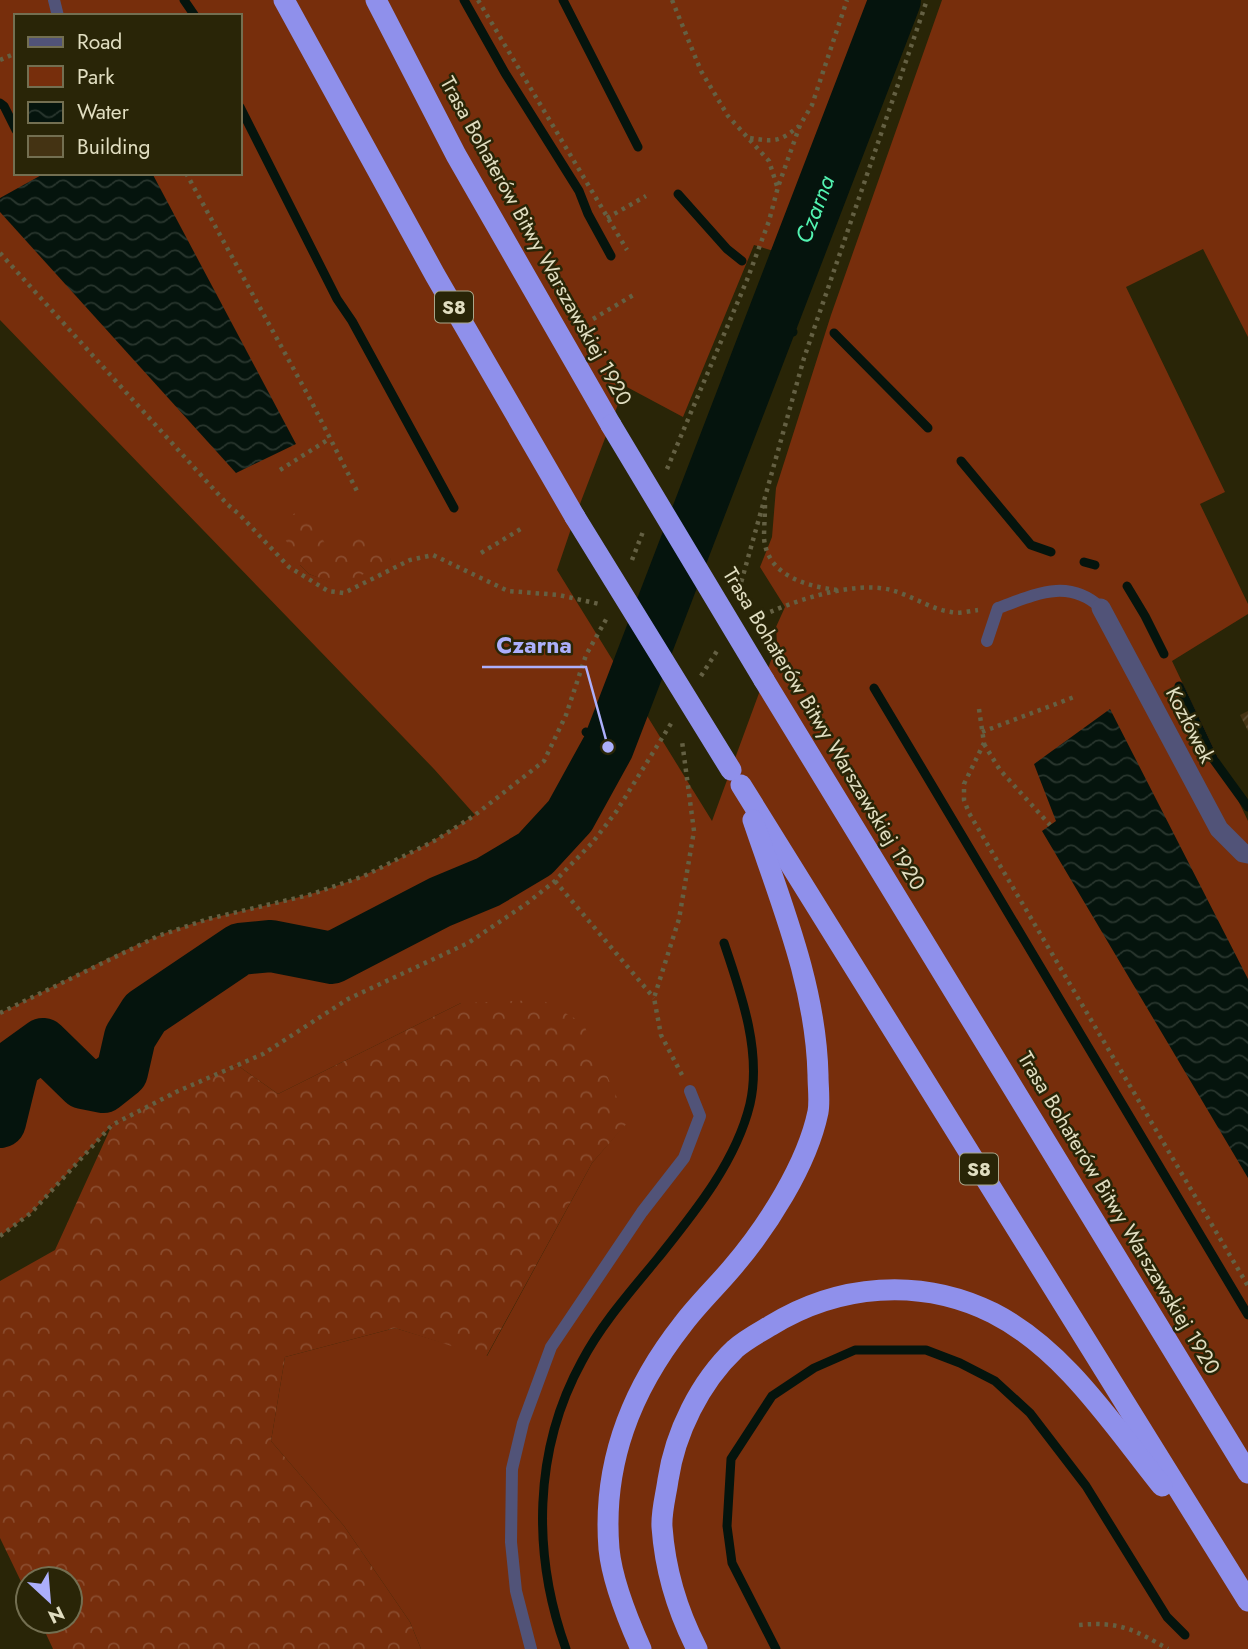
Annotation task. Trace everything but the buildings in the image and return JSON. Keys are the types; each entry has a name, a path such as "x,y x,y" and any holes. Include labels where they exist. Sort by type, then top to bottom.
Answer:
{"highway":[{"name":"S8","path":"284,0 435,275 575,517 1248,1601"},
{"name":"Trasa Bohaterów Bitwy Warszawskiej 1920","path":"376,0 456,155 611,425 1248,1473"},
{"path":"641,1649 626,1617 609,1550 609,1493 621,1430 646,1377 683,1324 734,1265 787,1191 806,1149 818,1110 817,1046 803,968 736,778"},
{"path":"696,1649 680,1612 661,1525 671,1463 681,1431 708,1381 735,1349 790,1313 821,1300 878,1289 915,1290 957,1300 992,1313 1030,1335 1060,1360 1217,1553"}],"street":[{"name":"Kozłówek","path":"1101,608 1219,829 1243,853 1248,854"}],"lane":[{"path":"987,642 998,608 1046,590 1081,594 1101,608"},
{"path":"531,1649 516,1591 511,1542 512,1469 523,1423 551,1347 642,1212 684,1158 700,1116 690,1091"}],"path":[{"path":"478,0 627,250"},
{"path":"672,0 701,71 728,116 769,161 778,187"},
{"path":"664,477 747,280 800,125 813,105 847,0"},
{"path":"736,600 804,358 927,0"},
{"path":"749,138 775,141 786,137 800,125"},
{"path":"187,175 309,397 358,493"},
{"path":"607,218 646,196"},
{"path":"0,253 228,505 289,567 310,580 328,590 344,593 410,560 433,555 508,591 559,595 600,604"},
{"path":"593,319 635,294"},
{"path":"280,470 329,439"},
{"path":"765,497 764,540 770,559 786,576 817,588 843,591"},
{"path":"629,568 649,516"},
{"path":"481,553 524,527"},
{"path":"0,1013 158,936 208,919 309,895 364,876 436,840 475,816 544,761 566,715 586,655 614,607"},
{"path":"982,732 1074,697"},
{"path":"979,709 984,743 1000,770 1051,825"},
{"path":"0,1236 31,1213 112,1125 177,1092 263,1054 348,999 468,943 526,904 555,881 592,843 617,812 678,712"},
{"path":"984,743 964,784 964,800 969,813 1248,1286"},
{"path":"555,881 654,998"},
{"path":"1079,1625 1103,1622 1135,1630 1168,1649"}],"green space":[{"path":"0,0 875,0 777,252 754,245 683,417 625,386 557,570 712,821 777,644 776,627 785,607 760,567 772,537 776,488 831,315 942,0 1248,0 1248,337 1203,249 1126,287 1225,492 1200,504 1248,604 1248,614 1172,661 1248,821 1248,1649 421,1649 410,1622 344,1526 271,1441 285,1357 395,1328 487,1356 592,1163 627,1122 461,1003 278,1094 237,1065 177,1092 112,1125 31,1213 0,1236 0,1013 158,936 213,918 329,888 415,851 475,815 434,769 0,320","holes":["331,554 391,559 340,585 309,574 300,565"]},
{"path":"305,508 331,554 369,533 382,545 391,560 340,586 309,574 300,565 276,523"},
{"path":"542,1000 583,1023 628,1122 592,1163 486,1357 395,1328 285,1357 271,1441 344,1526 410,1622 421,1649 53,1649 46,1635 84,1635 84,1565 14,1567 0,1538 0,1281 55,1250 112,1125 237,1065 278,1094 461,1003"}],"water":[{"path":"41,175 153,175 296,444 236,473 0,212 0,198"},
{"path":"1110,709 1248,979 1248,1178 1042,831 1056,821 1034,764"}],"waterway":[{"path":"184,0 194,14"},
{"path":"464,0 505,73 579,191 611,256"},
{"path":"563,0 638,147"},
{"name":"Czarna","path":"0,1122 14,1065 43,1044 83,1083 103,1087 122,1072 130,1037 145,1013 240,949 271,946 332,958 440,902 488,882 535,854 570,816 608,747 895,0"},
{"path":"0,103 14,126"},
{"path":"242,111 337,299 352,321 454,508"},
{"path":"678,194 727,249 742,261"},
{"name":"Czarna","path":"773,276 787,325 793,332"},
{"path":"834,333 928,428"},
{"path":"961,461 1031,545 1051,552"},
{"path":"1084,562 1095,565"},
{"path":"1127,586 1164,654"},
{"path":"1179,686 1214,760 1248,807"},
{"path":"874,688 1248,1315"},
{"path":"586,732 608,747"},
{"path":"570,816 576,830"},
{"path":"566,1649 547,1577 543,1540 546,1466 554,1430 582,1361 617,1308 686,1223 712,1186 735,1146 750,1104 753,1084 752,1043 743,1002 724,943"},
{"path":"776,1649 732,1563 727,1526 731,1459 772,1396 814,1368 855,1350 926,1350 995,1381 1030,1413 1086,1486 1167,1617 1185,1635"}],"place":[{"name":"Czarna","path":"608,747"}]}
